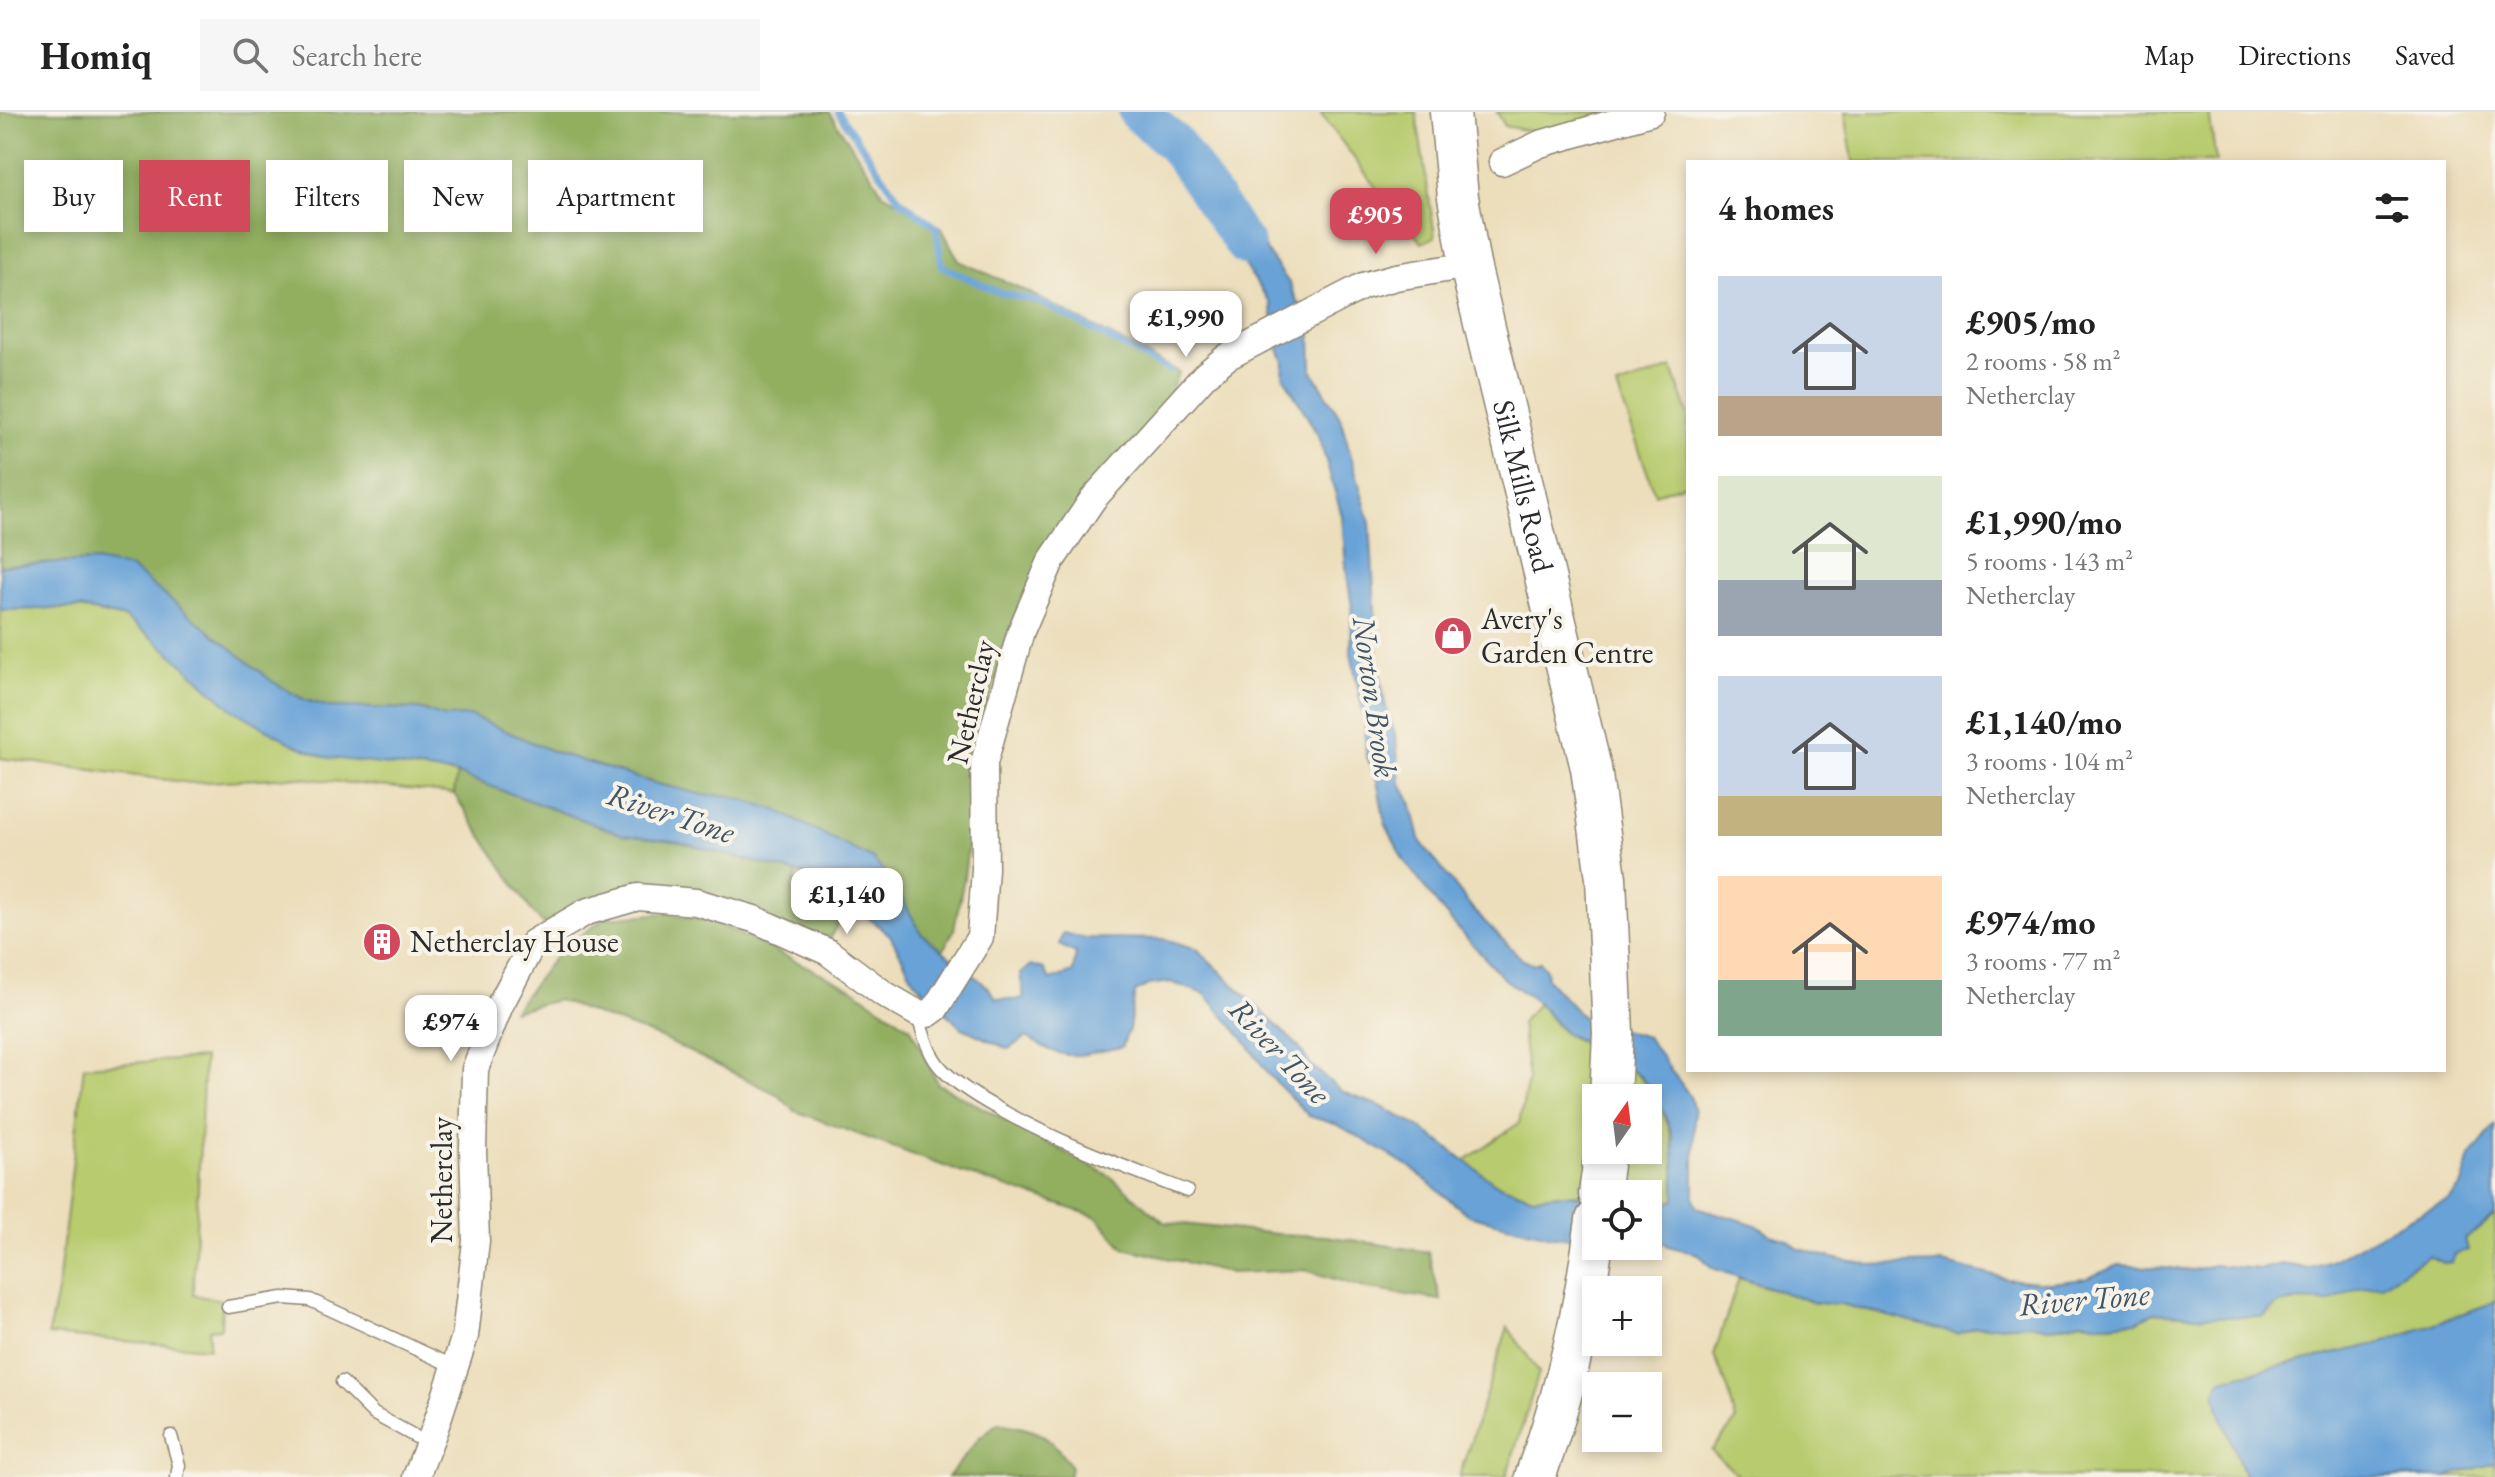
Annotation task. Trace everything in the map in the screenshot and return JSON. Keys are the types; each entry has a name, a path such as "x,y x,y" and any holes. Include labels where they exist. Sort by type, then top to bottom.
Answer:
{"main road":[{"name":"Silk Mills Road","path":"1450,112 1458,197 1470,265 1591,768 1606,878 1612,984 1611,1084"},
{"path":"1535,1477 1567,1369 1591,1260"}],"street":[{"path":"1502,162 1540,144 1651,112"},
{"name":"Netherclay","path":"416,1477 465,1336 476,1241 473,1150 475,1069 500,1005 533,943 586,912 638,897 696,902 754,919 828,952 884,994 926,1011 964,965 980,937 983,911 984,763 1021,631 1051,561 1093,499 1205,375 1227,357 1363,286 1396,277 1470,265"}],"lane":[{"path":"926,1011 928,1047 940,1068 972,1094 1036,1129 1187,1191"},
{"path":"228,1307 283,1298 310,1300 455,1367"},
{"path":"342,1382 374,1414 429,1444"},
{"path":"171,1436 179,1465 177,1477"}],"green space":[{"path":"0,112 829,112 883,193 941,227 959,261 1024,290 1179,372 1165,404 1018,610 975,745 964,878 954,930 942,952 921,933 892,881 822,835 774,809 730,796 704,795 654,783 554,752 471,716 445,717 419,709 329,707 305,700 273,682 96,561 0,566"},
{"path":"1320,112 1416,112 1435,237 1422,243 1385,200"},
{"path":"1497,112 1611,112 1533,132 1505,126"},
{"path":"1845,112 2209,112 2216,160 1853,160"},
{"path":"1672,368 1686,408 1686,484 1655,494 1617,387"},
{"path":"79,608 125,618 161,645 232,709 262,724 457,774 454,794 292,777 191,783 0,758 0,610"},
{"path":"457,774 624,835 675,841 797,873 792,893 840,919 827,944 700,894 543,924 454,794"},
{"path":"667,913 716,923 850,987 911,1028 938,1084 1110,1176 1164,1222 1326,1236 1428,1252 1441,1300 1368,1289 1305,1270 1231,1273 1124,1248 1097,1217 960,1172 795,1111 777,1094 661,1038 557,1000 513,1011 560,950 605,918"},
{"path":"1538,1003 1563,1032 1616,1060 1645,1084 1582,1084 1582,1164 1662,1164 1662,1111 1674,1152 1675,1200 1662,1205 1662,1180 1582,1180 1582,1194 1533,1197 1494,1183 1464,1161 1519,1123 1528,1080 1521,1023"},
{"path":"204,1058 193,1295 222,1300 221,1328 209,1329 209,1348 48,1335 58,1287 84,1066"},
{"path":"2495,1214 2495,1302 2377,1344 2222,1379 2219,1410 2245,1477 1740,1477 1711,1451 1736,1421 1728,1389 1714,1355 1739,1278 1815,1303 1841,1304 1958,1334 1975,1327 2029,1324 2049,1328 2082,1321 2103,1324 2136,1322 2154,1313 2263,1317 2278,1304 2328,1302 2358,1288 2381,1285 2428,1256 2444,1263 2464,1238 2480,1229"},
{"path":"1508,1327 1539,1373 1506,1477 1459,1477"},
{"path":"998,1423 1033,1431 1049,1440 1071,1467 1069,1477 948,1477 980,1437"},
{"path":"2495,1463 2495,1477 2444,1477"}],"water":[{"name":"River Tone","path":"1215,200 1246,222 1289,283 1311,333 1312,370 1340,417 1370,523 1378,658 1385,704 1396,738 1400,782 1411,802 1421,842 1476,913 1523,960 1534,964 1540,962 1546,970 1547,979 1580,1015 1647,1037 1690,1096 1694,1112 1694,1197 1697,1207 1756,1225 1771,1235 1788,1240 1797,1248 1832,1258 1869,1265 1942,1263 2007,1279 2050,1283 2085,1279 2119,1265 2193,1270 2214,1265 2260,1269 2282,1264 2307,1268 2331,1261 2449,1200 2462,1185 2470,1157 2495,1125 2495,1214 2465,1238 2468,1250 2454,1254 2452,1262 2444,1263 2428,1256 2381,1285 2358,1288 2328,1302 2278,1304 2263,1317 2154,1313 2136,1322 2103,1324 2082,1321 2049,1328 2029,1324 1975,1327 1958,1334 1841,1304 1815,1303 1712,1268 1699,1254 1662,1242 1662,1205 1675,1200 1673,1136 1662,1110 1662,1084 1645,1084 1641,1077 1583,1041 1565,1034 1538,1003 1503,978 1444,913 1403,859 1385,823 1376,775 1366,756 1365,724 1351,653 1352,607 1342,516 1319,437 1283,375 1284,361 1278,347 1270,303 1226,237 1218,219"},
{"name":"River Tone","path":"96,561 131,568 273,682 305,700 329,707 419,709 445,717 471,716 554,752 654,783 704,795 730,796 774,809 873,859 892,881 921,933 988,987 996,998 1024,998 1020,974 1031,965 1044,969 1050,980 1073,972 1076,953 1059,945 1063,933 1084,938 1165,939 1197,949 1297,1045 1311,1065 1342,1092 1380,1106 1421,1128 1495,1183 1533,1197 1582,1195 1582,1239 1552,1236 1468,1215 1410,1167 1338,1125 1309,1116 1270,1076 1243,1038 1205,994 1170,982 1148,985 1135,992 1129,1029 1122,1047 1063,1054 1027,1037 1008,1049 960,1027 915,982 890,935 813,877 675,841 624,835 457,774 324,757 293,744 232,709 161,645 125,618 79,608 0,610 0,566"},
{"path":"2495,1302 2495,1463 2444,1477 2245,1477 2219,1410 2215,1391 2222,1379 2377,1344"}],"waterway":[{"path":"838,112 899,199 936,227 942,266 998,292 1040,302 1170,371"},
{"name":"Norton Brook","path":"1138,112 1176,145 1245,245"}],"place":[{"name":"Avery's Garden Centre","path":"1453,636"},
{"name":"Netherclay House","path":"382,942"}]}
